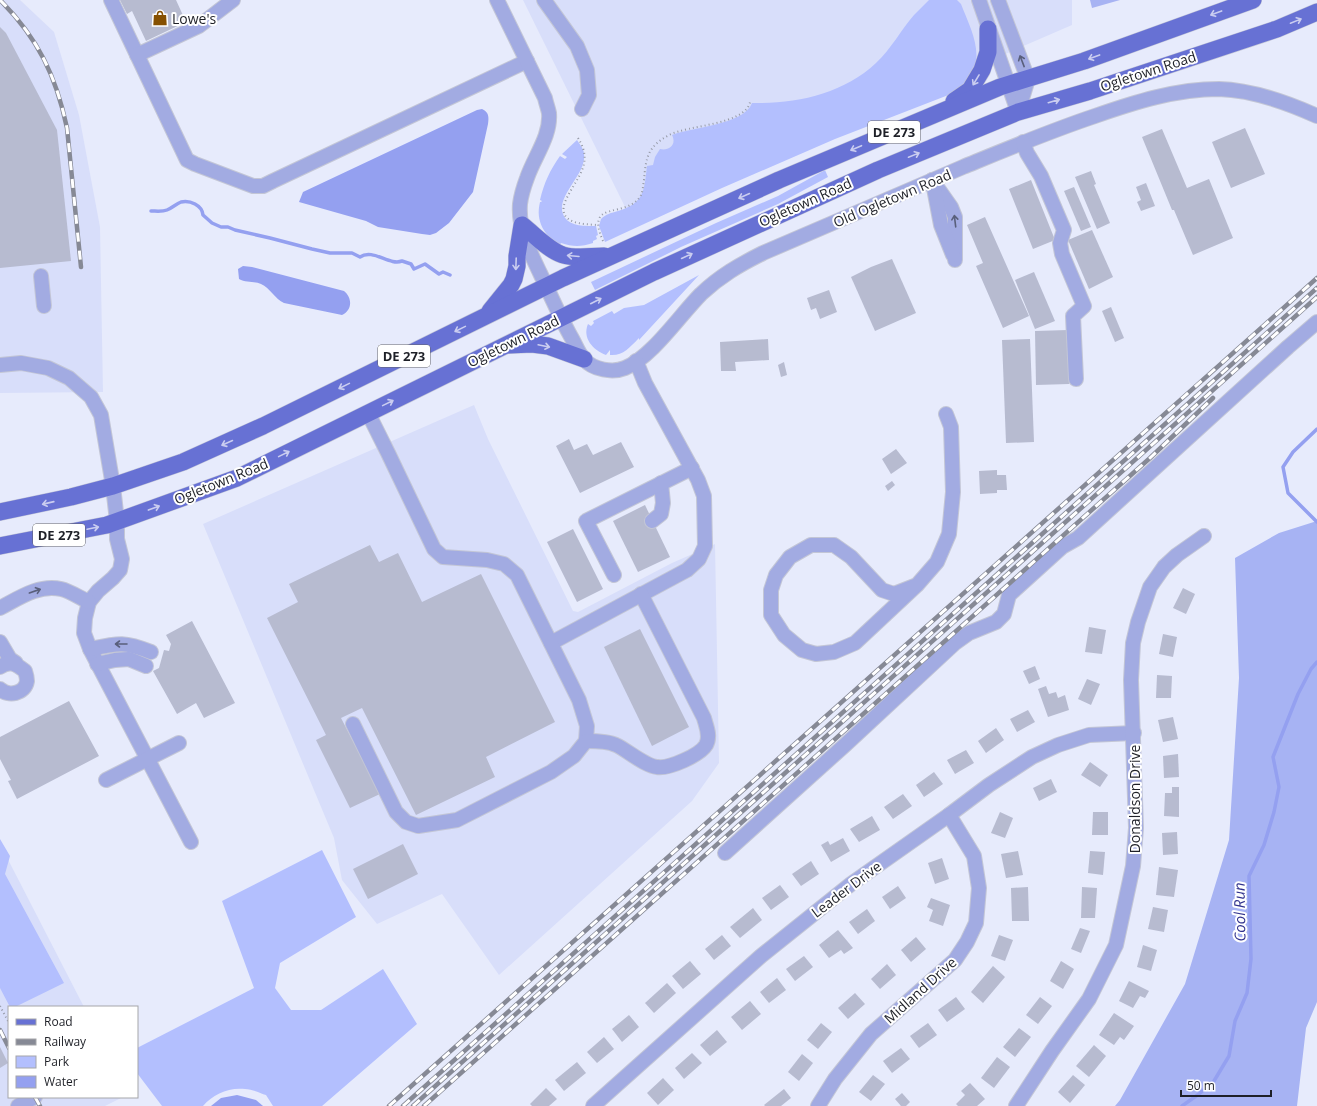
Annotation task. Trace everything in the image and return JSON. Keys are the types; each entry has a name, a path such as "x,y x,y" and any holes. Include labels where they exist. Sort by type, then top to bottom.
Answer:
{"main road":[{"name":"Ogletown Road","path":"0,512 71,498 113,486 183,462 256,429 546,286 607,248 779,180 1000,87 1084,61 1252,0"},
{"name":"Ogletown Road","path":"0,546 100,526 237,478 560,317 583,308 720,240 878,170 1018,112 1090,91 1277,29 1316,13"},
{"path":"937,114 970,90 978,77 988,52 988,29"},
{"path":"486,316 502,297 514,279 522,226 563,255 574,257 607,248"},
{"path":"505,345 532,344 548,346 584,359"}],"street":[{"path":"111,0 187,160 253,186 263,186 527,61"},
{"path":"137,55 199,26 233,0"},
{"name":"Old Ogletown Road","path":"497,0 545,98 549,113 546,137 527,178 520,205 522,226 529,251 560,317 584,359 598,368 607,371 619,370 628,367 648,352 700,295 736,266 763,253 1023,142 1123,106 1160,96 1217,89 1247,92 1290,103 1317,116"},
{"path":"544,0 577,46 587,70 589,95 582,109"},
{"path":"978,0 1018,112"},
{"path":"998,0 1028,78 1018,112"},
{"path":"1023,142 1027,153 1041,176 1064,230 1060,243 1062,254 1084,306 1073,316 1076,379"},
{"path":"41,276 44,306"},
{"path":"725,853 955,643 969,633 996,622 1004,614 1009,595 1062,547 1078,538 1317,322"},
{"path":"551,642 687,570 699,559 706,546 704,496 698,480 645,383 636,361"},
{"path":"0,365 22,363 48,368 69,378 91,397 101,415 113,486 117,521 117,539 122,559 120,570 89,602 85,618 84,633 90,649 191,842"},
{"path":"352,724 396,812 406,822 418,826 457,820 551,772 574,756 586,741 587,726 579,700 517,575 504,564 487,560 443,557 434,550 368,413"},
{"path":"917,585 894,594 882,590 851,557 834,545 811,545 790,557 776,575 771,590 771,615 784,635 802,650 816,654 834,652 856,643 917,585 937,562 949,534 953,492 951,427 946,414"},
{"path":"614,575 586,521 692,468"},
{"path":"652,521 661,514 663,503 661,483"},
{"name":"Donaldson Drive","path":"1016,1106 1052,1051 1089,999 1116,945 1133,866 1136,828 1134,733 1130,680 1132,643 1147,594 1164,567 1177,555 1204,536"},
{"path":"0,608 34,591 48,588 62,589 89,602"},
{"path":"586,741 615,744 656,768 672,766 691,757 706,744 708,733 704,718 641,594"},
{"path":"0,642 10,659 25,671 27,681 23,688 16,693 8,694 0,689"},
{"path":"90,649 125,643 151,652"},
{"path":"98,664 115,660 129,659 146,666"},
{"path":"0,667 8,662 16,663"},
{"name":"Leader Drive","path":"592,1106 767,952 851,884 989,785 1032,757 1058,745 1088,735 1134,733"},
{"path":"106,780 179,743"},
{"name":"Midland Drive","path":"818,1106 836,1079 872,1034 955,960 968,942 976,923 979,888 974,856 949,815"},
{"path":"18,1106 33,1098"}],"path":[{"path":"607,248 597,225 598,221 603,215 634,202 641,195 649,151 670,135 682,130 725,121 738,116 746,110 750,102"},
{"path":"578,138 585,150 586,160 565,202 565,215 568,219 580,223 597,225"},
{"path":"0,1006 8,1021"}],"shaded area":[{"path":"0,0 20,0 54,32 79,115 100,227 103,392 0,393"},
{"path":"523,0 1072,0 1072,25 630,217"},
{"path":"1090,0 1120,0 1092,8"},
{"path":"474,405 488,439 573,611 578,612 672,563 715,544 719,763 692,801 499,975 442,894 377,924 342,880 334,838 203,524"},
{"path":"1317,521 1317,1002 1306,1028 1297,1106 1115,1106 1120,1100 1185,984 1229,840 1239,678 1235,558 1279,533"},
{"path":"0,844 83,1006 8,1006 8,1098 121,1098 105,1106 0,1106"}],"green space":[{"path":"929,0 957,0 961,4 973,34 976,54 975,64 972,74 962,86 951,94 835,139 722,188 605,242 599,226 601,219 609,214 627,208 638,200 644,189 647,166 653,165 655,157 660,149 669,148 673,144 674,142 672,135 728,121 747,110 752,103 785,102 834,90 863,74 876,63 891,46 914,15"},
{"path":"577,140 583,150 584,162 564,199 562,207 563,214 565,218 573,224 582,226 596,226 598,235 596,236 597,239 593,241 593,243 577,246 561,243 559,246 549,237 542,227 539,216 540,202 542,201 540,200 545,182 553,166 560,156 565,159 567,157 562,154"},
{"path":"825,170 828,177 778,204 681,247 595,290 591,282 716,223 778,196"},
{"path":"699,275 639,340 639,338 626,351 615,355 610,355 610,350 606,355 593,347 590,343 586,334 588,324 591,326 594,323 593,321 612,311 614,314 624,308 644,305"},
{"path":"0,839 10,856 5,874 64,983 17,1006 9,1006 0,988"},
{"path":"322,850 356,917 280,963 275,988 291,1010 321,1010 383,969 417,1024 322,1106 273,1106 266,1095 250,1090 233,1089 216,1095 203,1106 162,1106 138,1074 138,1047 254,988 222,901"}],"water":[{"path":"482,109 487,113 488,121 473,192 449,223 436,233 430,235 378,227 366,221 299,202 303,192"},
{"path":"243,266 344,291 349,297 350,307 346,313 342,315 284,303 261,284 239,279 238,269"},
{"path":"237,1095 256,1100 263,1106 211,1106 221,1098"}],"building":[{"name":"Lowe's","path":"120,0 176,0 186,22 146,41 132,11 127,14"},
{"path":"0,27 6,33 57,130 71,261 0,268"},
{"path":"1245,128 1265,174 1231,188 1212,142"},
{"path":"1162,129 1187,188 1209,179 1233,238 1193,255 1174,210 1172,210 1142,137"},
{"path":"1091,171 1096,184 1094,185 1110,223 1097,229 1075,177"},
{"path":"1031,180 1055,240 1033,249 1009,189"},
{"path":"1146,183 1155,206 1141,211 1137,202 1141,200 1136,187"},
{"path":"1074,187 1091,227 1081,231 1064,191"},
{"path":"985,217 1029,316 1003,328 976,266 983,263 967,225"},
{"path":"1092,230 1113,277 1089,289 1068,240"},
{"path":"892,259 916,313 875,331 851,277"},
{"path":"1034,272 1055,321 1035,329 1015,280"},
{"path":"829,290 837,312 820,319 816,308 811,310 807,298"},
{"path":"1111,307 1124,338 1115,342 1102,311"},
{"path":"1068,330 1069,384 1036,385 1035,331"},
{"path":"768,339 769,360 735,362 736,371 721,371 720,342"},
{"path":"1030,339 1034,442 1006,443 1002,340"},
{"path":"784,362 787,375 781,377 778,365"},
{"path":"569,439 574,450 587,444 593,455 621,442 634,467 580,493 556,446"},
{"path":"896,449 907,463 891,474 882,459"},
{"path":"997,470 997,475 1006,475 1007,490 997,490 997,493 980,494 979,471"},
{"path":"892,481 895,485 888,491 885,486"},
{"path":"645,505 670,557 638,572 613,521"},
{"path":"573,529 603,589 577,602 547,542"},
{"path":"370,545 379,562 398,553 422,602 481,574 555,722 486,757 495,777 416,815 362,708 341,718 380,794 350,808 316,740 326,735 267,618 298,602 289,584"},
{"path":"1183,588 1195,594 1186,614 1173,608"},
{"path":"192,621 235,703 204,718 196,703 177,714 153,671 159,668 164,650 169,651 171,644 166,635"},
{"path":"1089,627 1106,630 1102,654 1085,652"},
{"path":"640,629 689,727 652,746 604,647"},
{"path":"1163,634 1177,637 1173,657 1159,654"},
{"path":"1035,666 1040,679 1029,684 1023,671"},
{"path":"1157,675 1172,676 1171,698 1156,698"},
{"path":"1087,679 1100,684 1091,705 1078,699"},
{"path":"1046,686 1049,694 1056,692 1058,698 1065,695 1069,710 1048,717 1038,689"},
{"path":"69,701 99,756 17,799 8,781 11,780 0,759 0,737"},
{"path":"1028,710 1035,722 1017,732 1010,719"},
{"path":"1173,717 1178,739 1163,742 1158,720"},
{"path":"996,728 1004,740 986,753 978,741"},
{"path":"966,750 974,763 955,774 947,760"},
{"path":"1178,754 1179,777 1164,778 1163,756"},
{"path":"1090,762 1108,775 1100,787 1081,775"},
{"path":"934,772 943,784 924,797 916,785"},
{"path":"1051,779 1057,792 1039,801 1033,788"},
{"path":"1172,787 1179,787 1179,817 1164,816 1165,793 1172,793"},
{"path":"903,794 912,806 893,819 884,807"},
{"path":"1000,812 1013,818 1005,838 991,833"},
{"path":"1093,812 1108,812 1108,835 1092,835"},
{"path":"872,816 880,830 859,842 850,829"},
{"path":"1177,832 1178,854 1163,855 1162,833"},
{"path":"843,838 850,851 831,862 821,845 828,841 830,845"},
{"path":"403,844 418,874 368,899 353,869"},
{"path":"1018,851 1023,875 1006,878 1001,854"},
{"path":"1090,851 1105,852 1103,875 1088,873"},
{"path":"942,858 949,879 935,884 928,863"},
{"path":"811,861 819,874 801,886 792,874"},
{"path":"1159,867 1178,870 1174,897 1156,895"},
{"path":"780,885 789,897 771,910 762,898"},
{"path":"898,886 906,898 890,909 882,897"},
{"path":"1028,887 1029,921 1012,921 1011,888"},
{"path":"1082,887 1097,888 1095,918 1081,918"},
{"path":"931,898 950,905 943,926 929,921 933,910 927,907"},
{"path":"1153,907 1168,910 1164,932 1148,929"},
{"path":"753,908 762,920 740,938 730,927"},
{"path":"867,909 875,921 858,934 849,922"},
{"path":"1080,928 1090,931 1081,953 1071,949"},
{"path":"838,930 853,948 844,954 841,950 829,958 819,945"},
{"path":"722,935 731,946 714,960 705,949"},
{"path":"999,935 1013,940 1005,961 991,956"},
{"path":"916,937 926,949 911,962 901,950"},
{"path":"1143,945 1157,950 1151,971 1137,967"},
{"path":"804,956 813,967 795,981 786,969"},
{"path":"690,961 701,974 683,989 672,976"},
{"path":"1061,961 1074,969 1063,989 1050,981"},
{"path":"887,964 896,975 880,989 871,979"},
{"path":"993,966 1005,977 983,1003 971,992"},
{"path":"777,978 786,990 769,1003 760,992"},
{"path":"1129,981 1149,991 1145,998 1140,996 1133,1008 1119,1001"},
{"path":"667,983 676,993 654,1013 645,1003"},
{"path":"855,993 865,1004 848,1019 838,1008"},
{"path":"956,997 965,1009 947,1022 938,1010"},
{"path":"1040,997 1052,1006 1038,1024 1026,1015"},
{"path":"750,1001 761,1014 742,1030 731,1017"},
{"path":"1114,1013 1134,1026 1124,1040 1120,1037 1114,1045 1099,1035"},
{"path":"629,1015 639,1027 622,1042 612,1029"},
{"path":"821,1023 832,1032 818,1049 807,1040"},
{"path":"928,1023 937,1035 919,1048 910,1036"},
{"path":"1019,1028 1031,1037 1015,1057 1003,1047"},
{"path":"717,1030 727,1042 710,1056 700,1045"},
{"path":"604,1037 614,1049 597,1063 587,1052"},
{"path":"1094,1045 1106,1056 1089,1077 1076,1066"},
{"path":"0,1047 8,1063 0,1068"},
{"path":"901,1048 910,1059 892,1073 883,1061"},
{"path":"692,1053 702,1063 684,1079 675,1068"},
{"path":"802,1054 813,1063 799,1081 788,1072"},
{"path":"997,1057 1010,1067 994,1088 981,1078"},
{"path":"577,1062 586,1073 564,1091 555,1080"},
{"path":"873,1075 885,1084 871,1101 859,1092"},
{"path":"1073,1075 1085,1085 1070,1103 1058,1092"},
{"path":"663,1078 674,1090 658,1105 647,1093"},
{"path":"970,1083 985,1099 977,1106 958,1106 956,1104 965,1095 961,1091"},
{"path":"546,1088 557,1099 549,1106 532,1106 530,1104"},
{"path":"784,1089 791,1098 781,1106 764,1105"},
{"path":"902,1093 910,1102 906,1106 901,1106 895,1099"}],"waterway":[{"path":"151,211 165,211 181,202 188,202 198,206 203,215 212,223 221,227 228,227 330,253 352,253 360,257 370,255 397,262 402,261 411,264 414,269 425,264 439,274 443,272 450,275"},
{"name":"Cool Run","path":"1317,429 1293,452 1283,467 1288,493 1317,522"},
{"name":"Cool Run","path":"1182,1106 1214,1081 1229,1056 1235,1021 1247,993 1251,959 1249,876 1264,845 1274,812 1279,787 1273,757 1298,694 1311,669 1317,662"}],"railway":[{"path":"0,0 13,14 35,43 51,75 63,109 67,128 81,267"},
{"path":"389,1106 1317,278"},
{"path":"403,1106 1317,288"},
{"path":"413,1106 1317,297"},
{"path":"424,1106 1150,458 1213,398"},
{"path":"0,1030 8,1046"},
{"path":"36,1098 40,1106"}],"place":[{"name":"Lowe's","path":"160,18"}]}
